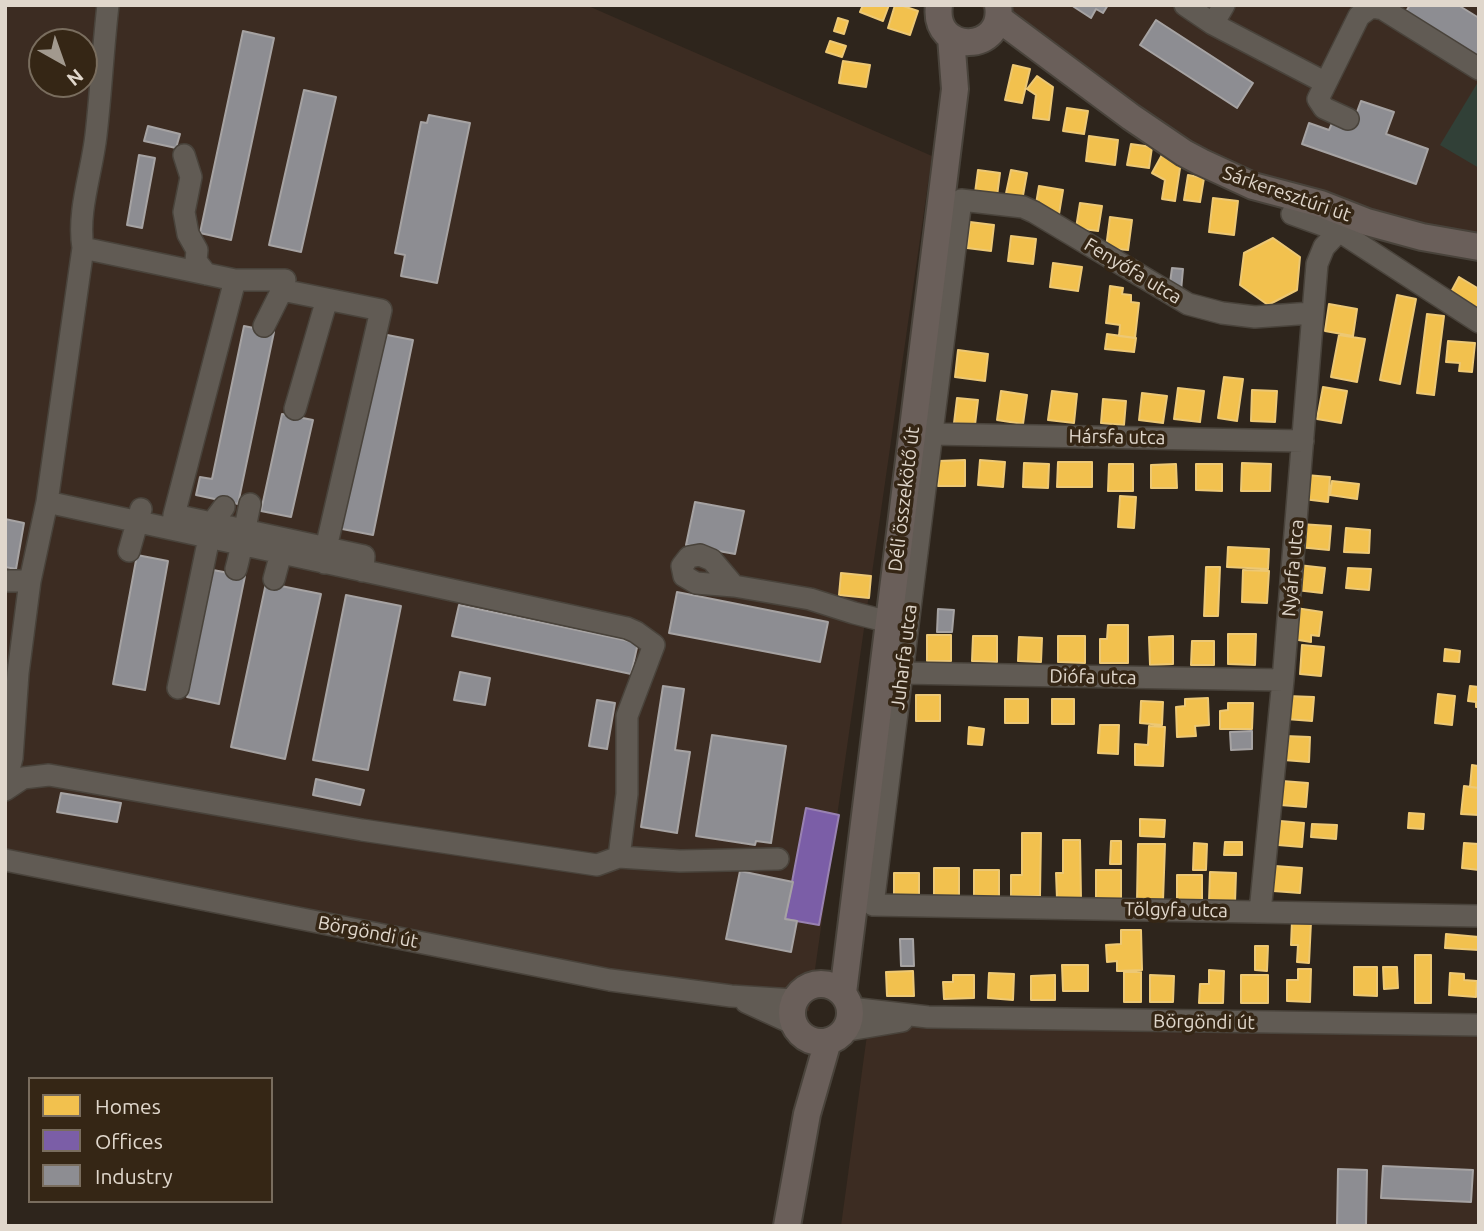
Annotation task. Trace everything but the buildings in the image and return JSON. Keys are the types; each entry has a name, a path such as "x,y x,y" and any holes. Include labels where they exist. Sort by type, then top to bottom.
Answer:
{"main road":[{"path":"938,6 943,29 983,27"},
{"name":"Sárkeresztúri út","path":"983,27 1044,53 1184,153 1253,186 1321,204 1394,230 1479,247"},
{"name":"Déli összekötő út","path":"787,1226 822,1015 863,907 889,622 955,89 983,27"}],"street":[{"path":"5,784 12,758 12,675 47,502 83,248 80,231 96,137 108,5"},
{"path":"1185,5 1218,14 1326,83"},
{"path":"1348,119 1324,108 1318,99 1359,16 1371,7 1383,9 1479,69"},
{"path":"184,155 191,177 184,212 188,234 197,250 196,261 206,274"},
{"name":"Fenyőfa utca","path":"961,200 1023,207 1034,212 1188,304 1222,313 1255,317 1312,313"},
{"name":"Juharfa utca","path":"863,907 902,673 961,200"},
{"name":"Sárkeresztúri út","path":"1292,214 1339,231 1479,322"},
{"name":"Nyárfa utca","path":"1260,912 1283,680 1317,264 1324,247 1339,231"},
{"path":"83,248 235,280 285,280 264,326"},
{"path":"178,688 197,521 235,280"},
{"path":"282,290 381,310 326,556"},
{"path":"295,409 327,299"},
{"name":"Hársfa utca","path":"931,434 1303,441"},
{"path":"47,502 136,522 197,521 243,538 283,539 363,571 636,632 654,645 627,716 627,794 620,857"},
{"path":"236,569 250,504"},
{"path":"129,551 136,522"},
{"path":"274,579 283,539"},
{"path":"5,581 30,582"},
{"path":"734,586 810,600 889,622"},
{"name":"Diófa utca","path":"902,673 1283,680"},
{"path":"5,790 23,778 49,775 362,830 597,864 620,857 680,861 778,859"},
{"name":"Börgöndi út","path":"5,860 610,980 731,996 866,1026 928,1017 1479,1025"},
{"name":"Tölgyfa utca","path":"863,907 1479,916"}],"shaded area":[{"path":"5,5 586,5 932,156 809,1011 5,856"},
{"path":"977,5 1479,5 1479,235 1402,233 1133,123 998,18"},
{"path":"869,1020 1479,1035 1479,1226 841,1226"}],"green space":[{"path":"1479,83 1479,168 1440,145"}]}
